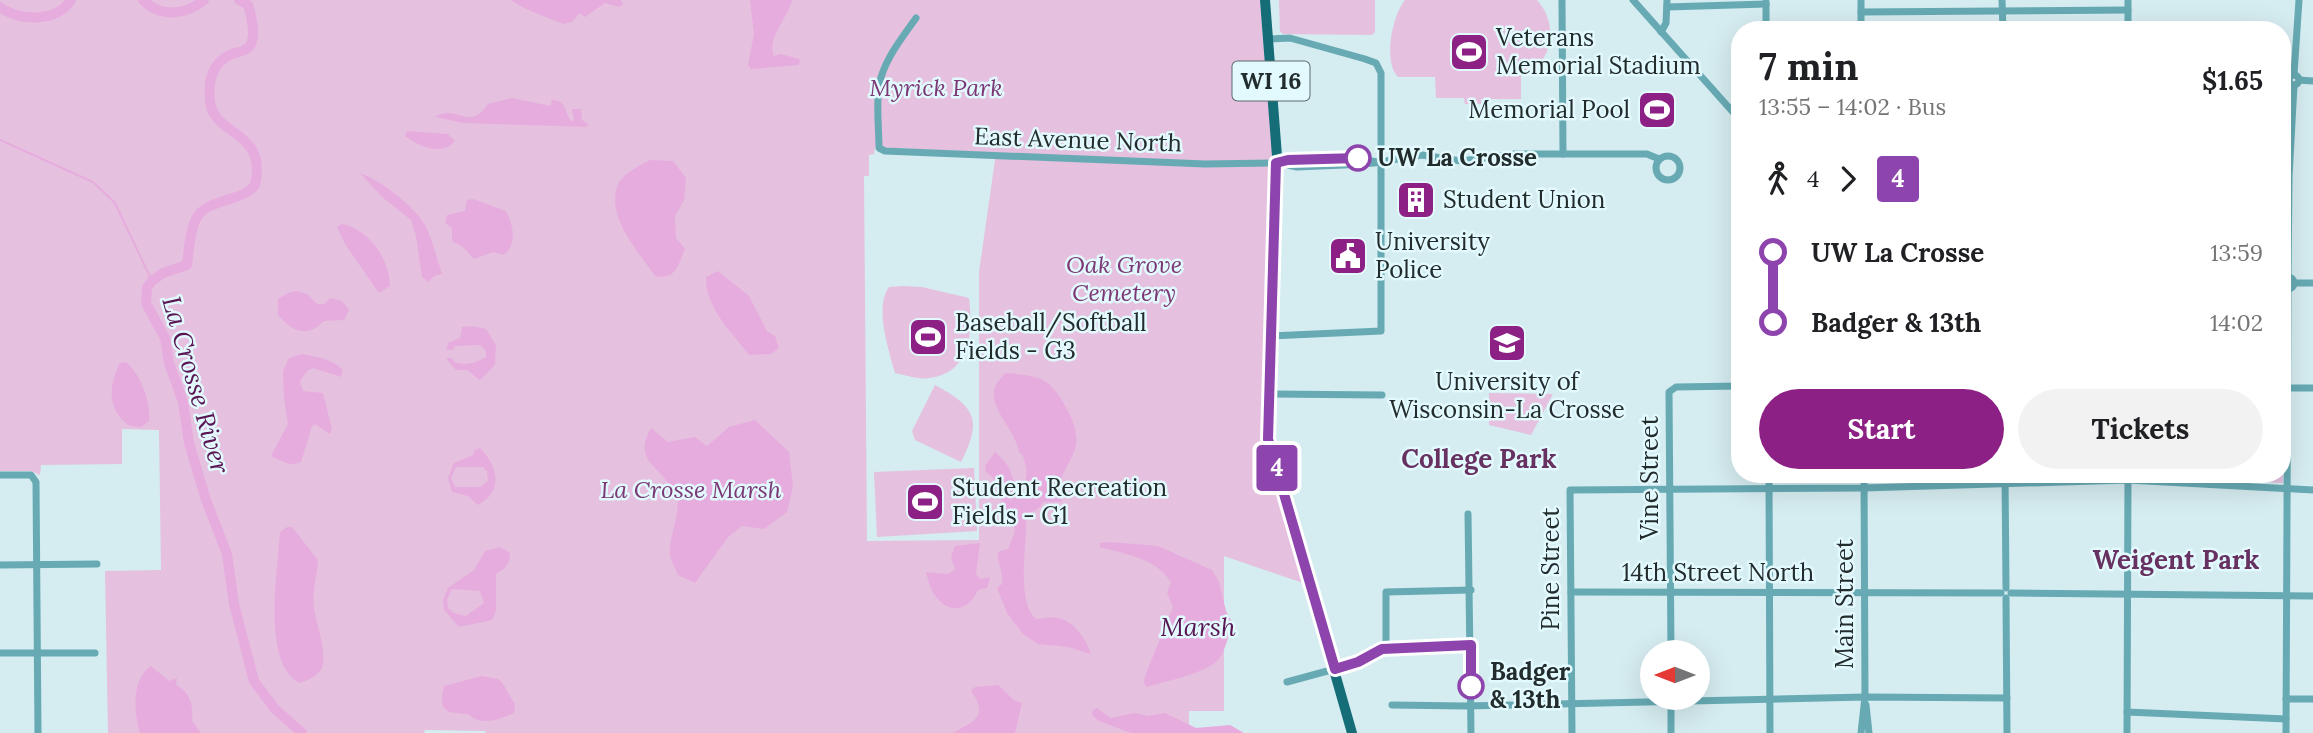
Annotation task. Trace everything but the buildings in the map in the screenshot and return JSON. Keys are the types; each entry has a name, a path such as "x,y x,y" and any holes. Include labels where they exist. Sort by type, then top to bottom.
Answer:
{"main road":[{"name":"WI 16","path":"1265,0 1276,163 1268,439 1352,733"}],"street":[{"path":"1562,0 1563,154"},
{"path":"1633,0 1731,110"},
{"path":"1861,0 1861,21"},
{"path":"2003,0 2003,21"},
{"path":"2128,0 2128,21"},
{"path":"2291,112 2298,0"},
{"path":"1661,32 1666,23 1667,4 1766,2 1766,21"},
{"path":"1861,12 2128,10"},
{"name":"East Avenue North","path":"916,18 881,77 878,95 879,148 885,150 1205,164 1276,163 1297,167 1380,162 1422,155 1461,161 1515,154 1647,154 1658,159"},
{"path":"1268,39 1290,38 1364,59 1379,67 1381,73 1381,331 1270,336"},
{"path":"2292,79 2313,81"},
{"path":"2291,283 2313,283"},
{"name":"Vine Street","path":"1671,640 1669,393 1671,388 1731,386"},
{"path":"2291,388 2313,388"},
{"path":"1269,394 1382,395"},
{"path":"0,475 34,477 37,733"},
{"path":"1769,483 1770,733"},
{"name":"Main Street","path":"1861,733 1865,697 1864,483"},
{"path":"1670,489 1864,488 2023,483"},
{"path":"2127,733 2128,483"},
{"path":"2215,483 2313,490"},
{"path":"2286,733 2287,483"},
{"path":"2006,484 2007,733"},
{"name":"Pine Street","path":"1572,733 1570,489 1670,489"},
{"path":"1468,514 1475,706 1471,733"},
{"path":"0,565 97,564"},
{"path":"1386,648 1386,592 1471,590"},
{"name":"14th Street North","path":"1571,592 2313,596"},
{"path":"1287,682 1358,662 1375,651 1386,648 1471,645"},
{"path":"0,653 95,653"},
{"path":"1865,697 1869,733"},
{"path":"1710,699 2007,698"},
{"path":"2286,699 2313,699"},
{"path":"1392,705 1475,706 1640,701"},
{"path":"1671,710 1671,733"},
{"path":"2127,712 2286,719"}],"green space":[{"path":"0,0 1260,0 1273,160 1264,438 1303,583 1224,556 1224,711 1189,711 1189,733 486,733 425,730 424,733 108,733 105,571 161,570 159,430 122,429 122,464 41,465 40,475 31,471 0,471","holes":["875,147 996,153 979,272 979,540 867,541 864,176 869,176 869,155 874,154"]},
{"path":"1279,0 1375,0 1375,32 1372,35 1283,34 1280,31"},
{"name":"Veterans Memorial Stadium","path":"1405,0 1537,0 1548,20 1550,42 1541,62 1521,75 1521,99 1481,99 1481,104 1465,104 1464,98 1436,98 1435,77 1398,77 1391,61 1391,39 1396,17"},
{"name":"Baseball/Softball Fields - G3","path":"889,287 922,287 969,298 970,324 966,349 954,368 943,375 921,378 895,373 884,329 883,306"},
{"name":"Baseball/Softball Fields - G3","path":"935,385 959,400 971,416 972,435 961,462 915,440 912,431"},
{"path":"1489,393 1553,394 1531,435 1489,425"},
{"name":"Student Recreation Fields - G1","path":"974,468 977,531 877,537 874,472"}],"water":[{"path":"511,0 621,0 623,5 619,7 605,3 585,17 580,13 572,22 563,24"},
{"path":"750,0 792,0 775,36 772,49 774,56 781,54 799,59 798,65 751,69 748,65 754,34"},
{"path":"512,98 550,106 552,100 560,102 571,121 574,120 572,109 581,109 582,120 588,124 587,127 463,123 435,117 450,113 475,116 488,104"},
{"path":"407,131 448,134 455,141 443,148 430,148 405,136"},
{"path":"650,160 673,161 686,178 684,200 675,216 676,238 685,249 672,274 662,277 655,276 633,246 616,211 615,199 619,182"},
{"path":"360,173 377,181 397,196 422,220 442,274 434,276 428,282 422,277 411,220 382,197"},
{"path":"473,199 506,211 511,222 513,240 504,255 493,252 474,259 463,247 452,241 452,228 445,223 447,215 465,211 467,200"},
{"path":"342,224 361,232 376,247 386,266 390,286 379,293 345,244 337,227"},
{"path":"718,271 749,296 767,331 775,336 779,348 771,354 749,355 721,319 710,299 706,277"},
{"path":"296,291 307,294 317,304 325,304 330,298 342,301 349,310 344,320 324,321 312,330 300,331 289,326 278,315 278,299"},
{"path":"462,327 486,329 496,345 495,365 480,380 467,370 456,370 446,358 467,364 486,357 486,351 480,345 455,346 453,350 446,350 448,343 460,338"},
{"path":"302,354 319,357 343,370 341,377 313,368 307,371 300,381 303,391 323,393 332,429 330,434 315,424 312,426 301,462 289,464 271,456 288,424 283,371 289,358"},
{"path":"126,362 136,374 147,397 149,421 141,427 130,426 122,420 112,398 116,372 120,363"},
{"path":"1005,373 1037,378 1051,386 1063,401 1073,424 1076,445 1062,476 1062,502 1043,502 1036,510 1026,513 1024,585 1026,599 1036,619 1056,617 1070,623 1083,637 1091,654 1068,647 1038,644 1023,634 1007,613 997,588 1002,584 998,552 1008,549 1015,531 1013,520 985,466 995,452 1007,464 1015,482 1023,491 1026,478 1024,458 995,403 995,387"},
{"path":"755,420 789,452 793,486 787,512 764,529 742,526 728,537 695,583 678,575 671,557 670,543 677,511 677,496 645,453 646,438 651,428 668,442 695,437 707,446 729,427"},
{"path":"480,448 486,455 496,478 492,493 478,505 468,496 452,492 448,478 454,463 473,455 475,450","holes":["456,467 483,467 487,471 488,481 481,487 455,487 451,478"]},
{"path":"292,527 318,560 314,602 323,647 323,662 318,673 300,683 288,673 280,656 276,636 275,591 280,532"},
{"path":"980,543 976,574 980,579 990,577 987,588 978,590 969,603 963,606 951,608 945,605 933,592 926,572 948,574 955,569 951,557 955,546"},
{"name":"Marsh","path":"1100,543 1158,546 1212,570 1219,582 1226,611 1232,622 1219,659 1196,672 1147,687 1144,683 1145,676 1173,607 1167,593 1171,582 1157,567 1148,562 1100,547"},
{"path":"500,547 510,553 506,566 496,574 496,611 492,620 459,627 444,610 443,600 448,588 474,570 485,551","holes":["452,589 480,591 484,603 466,616 454,613 448,608 447,599"]},
{"path":"151,666 169,681 177,678 176,685 188,696 192,705 192,721 201,733 140,733 136,716 137,688 140,679"},
{"path":"482,676 502,682 515,705 514,713 485,721 444,708 444,686"},
{"path":"998,685 1015,701 1022,703 1015,733 953,733 977,717 979,707 971,691 975,687"},
{"path":"1097,708 1111,718 1135,713 1148,716 1165,713 1196,728 1230,725 1244,733 1131,733 1099,721 1092,715"}],"waterway":[{"name":"La Crosse River","path":"0,7 17,15 38,17 57,12 71,0"},
{"name":"La Crosse River","path":"143,0 165,12 189,9 204,0"},
{"name":"La Crosse River","path":"239,0 248,5 253,38 247,49 230,55 219,63 210,81 210,101 213,113 247,143 254,153 257,167 255,185 249,191 214,204 200,213 192,232 187,265 163,273 152,281 147,288 146,303 165,338 169,363 183,402 189,443 206,500 227,554 234,604 254,681 274,708 302,733"},
{"path":"0,140 93,182 115,203 152,281"}],"bus line":[{"name":"4","path":"1358,158 1288,160 1276,163 1268,439 1335,669 1358,662 1382,649 1471,645 1471,686"}],"place":[{"name":"Veterans Memorial Stadium","path":"1469,52"},
{"name":"Memorial Pool","path":"1657,110"},
{"name":"UW La Crosse","path":"1358,158"},
{"name":"Student Union","path":"1416,200"},
{"name":"University Police","path":"1348,256"},
{"name":"Baseball/Softball Fields - G3","path":"928,337"},
{"name":"University of Wisconsin-La Crosse","path":"1507,343"},
{"name":"Student Recreation Fields - G1","path":"925,502"},
{"name":"Badger & 13th","path":"1471,686"}],"district":[{"name":"College Park","path":"1479,459"},
{"name":"Weigent Park","path":"2176,560"}],"park label":[{"name":"Myrick Park","path":"936,88"},
{"name":"Oak Grove Cemetery","path":"1124,279"},
{"name":"La Crosse Marsh","path":"691,490"}]}
